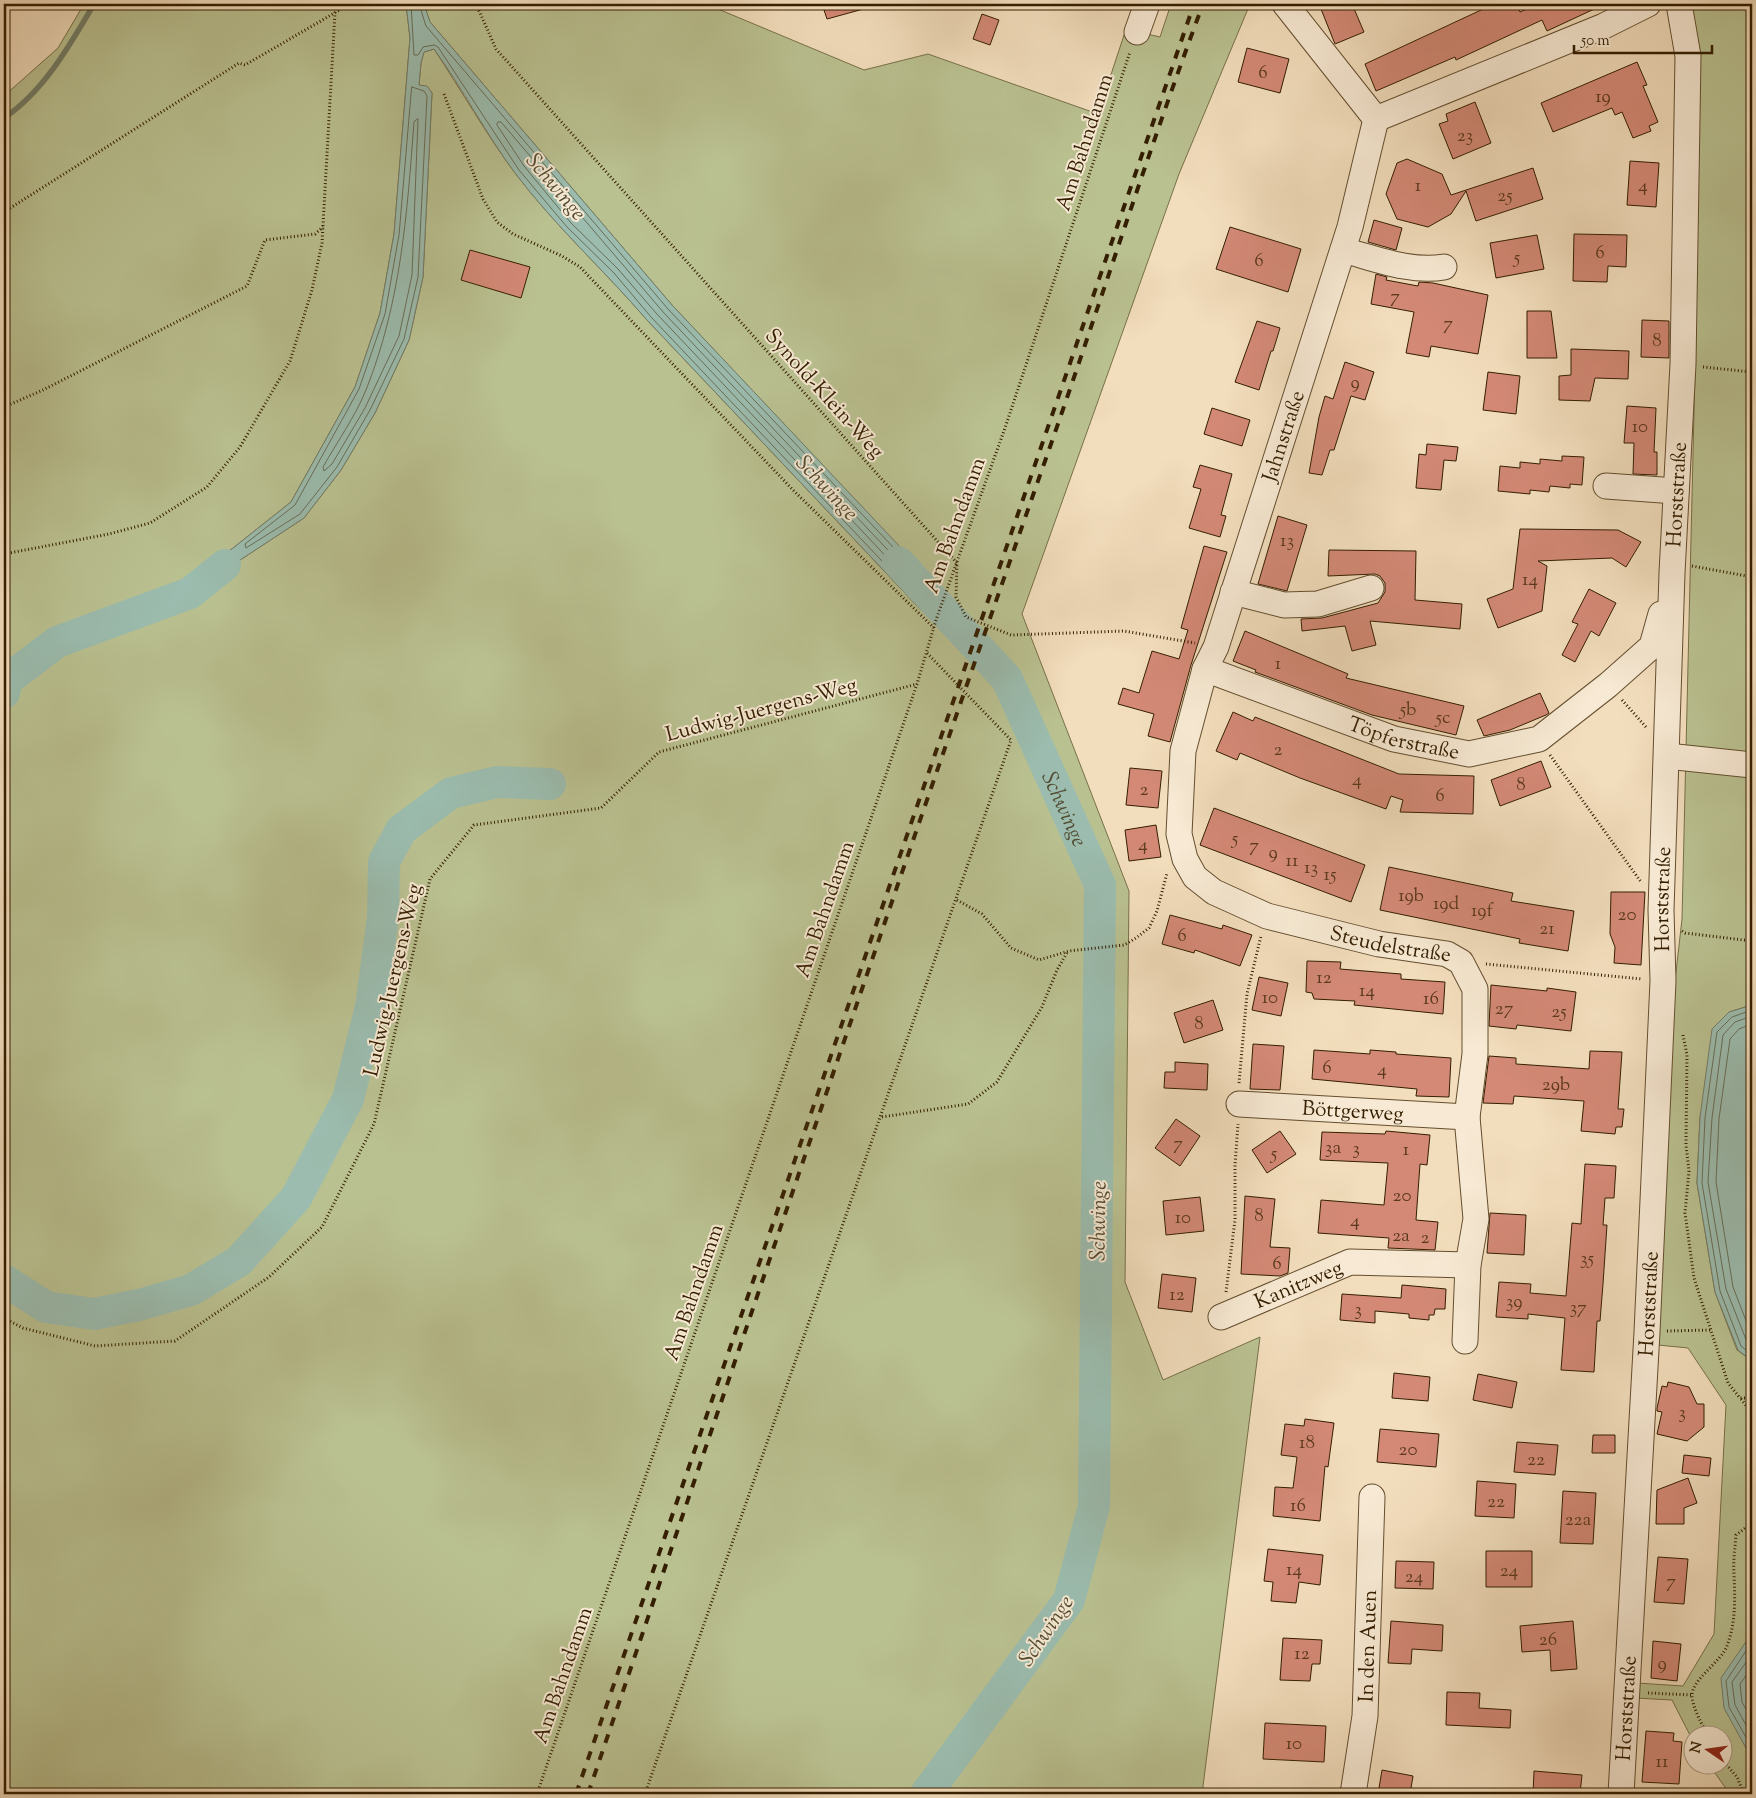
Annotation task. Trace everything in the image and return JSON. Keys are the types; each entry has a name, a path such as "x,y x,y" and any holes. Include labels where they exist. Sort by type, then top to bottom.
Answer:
{"street":[{"path":"1136,32 1147,4"},
{"path":"1285,4 1376,119 1604,15 1648,4"},
{"name":"Horststraße","path":"1621,1794 1647,1332 1663,981 1661,910 1672,567 1682,364 1688,56 1679,4"},
{"name":"Jahnstraße","path":"1182,751 1205,669 1216,647 1343,250 1376,119"},
{"path":"1343,250 1404,265 1432,269 1444,267"},
{"path":"1606,486 1676,491"},
{"name":"Töpferstraße","path":"1205,669 1394,739 1469,754 1539,739 1608,685 1652,646 1672,567"},
{"path":"1233,592 1284,605 1318,604 1371,588"},
{"name":"Steudelstraße","path":"1182,751 1179,834 1185,859 1195,877 1214,892 1267,916 1379,944 1447,954 1461,962 1475,989 1475,1054 1467,1117 1476,1219 1468,1265 1465,1341"},
{"path":"1667,752 1752,764"},
{"name":"Böttgerweg","path":"1239,1104 1467,1117"},
{"name":"Kanitzweg","path":"1221,1317 1350,1262 1468,1265"},
{"name":"In den Auen","path":"1353,1794 1365,1716 1372,1497"}],"path":[{"path":"4,212 239,63 246,65 350,4"},
{"name":"Synold-Klein-Weg","path":"476,4 496,49 957,563"},
{"path":"4,554 108,534 150,523 207,487 240,447 290,361 310,298 323,227 336,12"},
{"name":"Am Bahndamm","path":"537,1794 917,684 949,582 1005,428 1136,32"},
{"path":"444,94 483,199 497,222 513,234 562,256 580,267 794,491 934,628"},
{"path":"4,407 43,390 247,286 265,240 315,234 323,227"},
{"path":"1682,364 1752,372"},
{"path":"957,563 956,597 966,617 1011,634 1124,631 1216,647"},
{"path":"1672,567 1752,578"},
{"path":"645,1794 1012,740 926,652"},
{"name":"Ludwig-Juergens-Weg","path":"4,1318 24,1328 95,1346 175,1341 268,1278 322,1227 374,1124 430,879 474,826 601,808 658,752 917,684"},
{"path":"1608,685 1667,752"},
{"path":"1539,739 1661,910 1685,934 1752,941"},
{"path":"957,900 982,914 1011,948 1039,960 1069,951 1124,946 1149,928 1157,911 1169,866"},
{"path":"882,1116 968,1104 997,1082 1038,1015 1056,970 1069,951"},
{"path":"1461,962 1663,981"},
{"path":"1682,1027 1687,1055 1686,1145 1689,1171 1685,1213 1694,1278 1728,1383 1752,1413"},
{"path":"1647,1332 1711,1330"},
{"path":"1740,1398 1752,1398"},
{"path":"1704,1726 1692,1695 1695,1684 1717,1662 1727,1648 1734,1624 1736,1600 1734,1572 1736,1535 1750,1526 1752,1518"},
{"path":"1628,1692 1692,1695"},
{"path":"1734,1774 1744,1794"}],"green space":[{"path":"84,4 406,4 410,38 394,234 380,313 355,387 291,502 189,583 67,637 190,593 304,518 341,470 375,413 409,340 423,277 432,93 427,87 419,85 424,52 434,49 515,173 563,230 647,320 921,610 927,594 937,587 672,305 430,22 424,4 706,4 864,70 928,54 1098,114 1126,29 1160,37 1171,4 1250,4 1179,174 1022,614 1129,891 1125,1282 1163,1380 1260,1337 1202,1794 4,1794 4,96 58,48"},
{"path":"1690,4 1752,4 1752,1005 1729,1012 1700,1117 1697,1183 1715,1292 1737,1350 1752,1361 1752,1633 1740,1652 1752,1759 1752,1794 1727,1794 1727,1790 1717,1776 1734,1776 1734,1726 1685,1726 1672,1700 1635,1698 1637,1683 1683,1686 1714,1634 1726,1405 1688,1348 1658,1345 1675,981 1682,919 1695,370"}],"water":[{"path":"406,4 424,4 430,22 672,305 937,586 927,594 921,610 546,211 504,158 434,49 424,52 419,85 427,86 432,93 423,277 409,340 375,413 341,470 304,518 190,593 57,642 189,583 291,502 355,387 380,313 394,234 410,38"},
{"path":"1752,1005 1752,1361 1738,1350 1715,1292 1697,1183 1700,1117 1712,1029 1729,1012"},
{"path":"1752,1633 1752,1759 1724,1708 1721,1678"}],"building":[{"path":"822,4 866,4 867,8 827,19"},
{"path":"1319,4 1352,4 1364,32 1335,44"},
{"path":"1494,4 1516,4 1520,12 1538,4 1605,4 1547,31 1542,20 1456,60 1455,57 1376,91 1365,64"},
{"path":"982,14 999,20 990,45 973,39"},
{"path":"1247,48 1289,59 1280,93 1238,82"},
{"path":"1637,62 1647,85 1643,86 1658,122 1649,126 1651,131 1633,138 1622,112 1615,115 1612,108 1553,132 1541,103"},
{"path":"1475,102 1491,143 1453,159 1439,124 1448,121 1446,114"},
{"path":"1407,159 1442,174 1451,195 1533,168 1543,199 1476,221 1466,191 1451,214 1428,227 1397,219 1386,194 1397,163"},
{"path":"1630,161 1659,163 1656,207 1627,205"},
{"path":"1374,220 1402,228 1396,250 1368,242"},
{"path":"1230,227 1301,249 1288,292 1216,269"},
{"path":"1574,234 1627,235 1626,267 1608,266 1607,282 1573,281"},
{"path":"1537,235 1544,269 1496,278 1490,243"},
{"path":"470,250 530,267 521,298 461,280"},
{"path":"1376,274 1387,277 1386,280 1418,286 1419,282 1433,283 1488,295 1478,354 1431,346 1429,357 1406,353 1414,312 1371,304"},
{"path":"1527,311 1551,311 1557,358 1527,358"},
{"path":"1642,320 1669,321 1669,358 1641,357"},
{"path":"1257,321 1280,328 1259,390 1235,382"},
{"path":"1571,349 1629,351 1628,379 1595,378 1590,401 1559,400 1559,376 1571,375"},
{"path":"1345,362 1374,372 1365,400 1351,396 1334,450 1330,450 1322,475 1309,473 1319,417 1325,396 1333,399"},
{"path":"1488,372 1520,376 1516,414 1483,410"},
{"path":"1627,406 1656,408 1654,452 1657,452 1657,475 1633,474 1634,443 1624,443"},
{"path":"1212,408 1250,420 1242,446 1204,434"},
{"path":"1427,444 1458,447 1456,461 1444,460 1441,490 1416,488 1419,454 1426,455"},
{"path":"1562,456 1584,457 1582,485 1570,484 1570,488 1550,486 1549,492 1530,490 1530,494 1498,491 1500,466 1520,468 1520,462 1540,464 1540,459 1562,461"},
{"path":"1200,465 1232,474 1221,515 1226,516 1220,537 1189,528 1201,489 1193,487"},
{"path":"1278,516 1307,525 1287,591 1258,584"},
{"path":"1520,529 1618,530 1641,542 1626,567 1612,558 1538,561 1547,566 1542,611 1498,628 1487,599 1513,589"},
{"path":"1204,546 1227,552 1191,665 1170,742 1148,736 1154,714 1118,704 1123,688 1139,693 1152,651 1179,659 1188,630 1181,628"},
{"path":"1329,550 1416,551 1415,600 1462,604 1460,629 1370,621 1376,645 1352,651 1345,626 1302,631 1301,619 1322,618 1378,603 1385,592 1385,583 1380,576 1375,574 1328,576"},
{"path":"1589,589 1616,603 1599,636 1591,631 1575,662 1562,655 1578,624 1572,622"},
{"path":"1245,631 1348,674 1346,678 1464,706 1456,735 1372,715 1255,672 1256,670 1233,661"},
{"path":"1540,693 1549,713 1510,730 1484,736 1477,720"},
{"path":"1233,712 1253,721 1255,717 1399,774 1474,776 1473,814 1400,812 1403,800 1391,796 1386,809 1300,778 1240,753 1237,760 1216,751"},
{"path":"1541,761 1551,787 1500,806 1491,780"},
{"path":"1130,768 1162,771 1158,808 1126,805"},
{"path":"1214,808 1365,865 1351,902 1200,845"},
{"path":"1156,825 1161,857 1129,861 1125,830"},
{"path":"1389,867 1513,893 1511,901 1574,911 1568,951 1519,943 1520,939 1380,910"},
{"path":"1611,892 1645,892 1641,965 1614,963 1615,947 1610,934"},
{"path":"1170,915 1222,929 1223,925 1252,935 1240,966 1195,950 1194,953 1162,944"},
{"path":"1307,961 1341,962 1340,969 1401,974 1401,979 1445,982 1443,1014 1354,1005 1355,1001 1314,999 1312,993 1306,992"},
{"path":"1259,977 1288,983 1281,1016 1252,1010"},
{"path":"1491,985 1547,991 1547,988 1576,992 1571,1031 1517,1025 1516,1029 1489,1026"},
{"path":"1213,1000 1223,1030 1184,1043 1174,1013"},
{"path":"1253,1044 1284,1046 1280,1090 1250,1089"},
{"path":"1314,1050 1370,1054 1370,1050 1451,1058 1449,1097 1416,1096 1417,1089 1312,1079"},
{"path":"1590,1051 1622,1052 1618,1109 1624,1109 1622,1127 1616,1127 1615,1134 1581,1131 1584,1101 1514,1096 1513,1104 1483,1103 1489,1056 1516,1058 1516,1064 1589,1069"},
{"path":"1175,1062 1208,1064 1207,1090 1164,1088 1165,1072 1175,1072"},
{"path":"1176,1119 1200,1136 1180,1166 1155,1148"},
{"path":"1280,1131 1296,1154 1267,1173 1252,1150"},
{"path":"1386,1131 1430,1135 1427,1165 1420,1164 1416,1220 1438,1222 1435,1250 1388,1248 1389,1238 1318,1233 1321,1200 1384,1205 1388,1163 1320,1160 1322,1132 1385,1134"},
{"path":"1585,1164 1616,1166 1614,1198 1605,1198 1603,1225 1607,1225 1600,1321 1597,1321 1594,1372 1561,1370 1565,1318 1528,1314 1528,1319 1496,1317 1499,1282 1531,1284 1530,1293 1566,1296 1572,1223 1581,1224"},
{"path":"1245,1196 1275,1199 1270,1247 1290,1248 1288,1273 1280,1276 1241,1274"},
{"path":"1200,1197 1204,1231 1166,1235 1163,1201"},
{"path":"1490,1213 1526,1215 1524,1255 1487,1253"},
{"path":"1162,1274 1196,1278 1192,1312 1158,1308"},
{"path":"1402,1285 1446,1289 1445,1309 1435,1309 1434,1315 1429,1315 1429,1320 1409,1318 1409,1314 1375,1311 1375,1323 1340,1320 1342,1294 1401,1298"},
{"path":"1394,1373 1430,1377 1428,1401 1392,1398"},
{"path":"1478,1374 1517,1382 1512,1408 1473,1400"},
{"path":"1668,1382 1689,1387 1697,1404 1704,1404 1704,1427 1687,1441 1657,1434 1662,1412 1657,1411 1657,1408 1662,1386 1667,1387"},
{"path":"1305,1419 1334,1423 1328,1467 1325,1466 1320,1521 1273,1516 1275,1487 1293,1488 1297,1457 1281,1455 1285,1424 1304,1426"},
{"path":"1380,1429 1439,1434 1436,1467 1377,1462"},
{"path":"1593,1435 1615,1435 1615,1453 1592,1453"},
{"path":"1517,1442 1558,1445 1555,1475 1514,1472"},
{"path":"1684,1455 1711,1458 1709,1476 1682,1473"},
{"path":"1688,1478 1697,1503 1684,1508 1684,1524 1656,1524 1657,1490"},
{"path":"1477,1481 1516,1484 1514,1518 1475,1516"},
{"path":"1563,1491 1596,1493 1593,1544 1560,1543"},
{"path":"1268,1549 1323,1555 1320,1585 1299,1582 1296,1603 1271,1601 1273,1582 1264,1581"},
{"path":"1486,1551 1532,1551 1532,1587 1486,1587"},
{"path":"1658,1557 1688,1559 1684,1604 1654,1602"},
{"path":"1396,1561 1434,1562 1433,1589 1395,1588"},
{"path":"1391,1621 1443,1625 1442,1651 1412,1649 1411,1664 1388,1663"},
{"path":"1573,1621 1577,1669 1551,1671 1550,1650 1522,1652 1520,1626"},
{"path":"1283,1638 1322,1640 1320,1664 1312,1664 1310,1681 1280,1680"},
{"path":"1653,1641 1681,1644 1677,1681 1651,1678"},
{"path":"1447,1692 1480,1693 1479,1708 1511,1710 1510,1728 1446,1725"},
{"path":"1265,1723 1326,1726 1324,1762 1263,1759"},
{"path":"1646,1731 1674,1733 1673,1741 1682,1742 1679,1784 1642,1782"},
{"path":"1382,1770 1413,1776 1410,1794 1378,1794"},
{"path":"1534,1771 1582,1775 1580,1794 1533,1794"}],"waterway":[{"path":"4,118 32,95 44,81 66,51 94,4"},
{"name":"Schwinge","path":"898,562 1007,679 1100,885 1094,1506 1069,1600 926,1794"},
{"path":"4,693 7,680 57,642 190,593 225,565"},
{"path":"4,1280 46,1307 94,1314 139,1305 191,1290 239,1261 296,1198 348,1099 371,1007 383,917 384,862 401,830 451,793 497,782 550,784"}],"railway":[{"path":"576,1794 1194,4"},
{"path":"588,1794 875,950 1203,4"}]}
